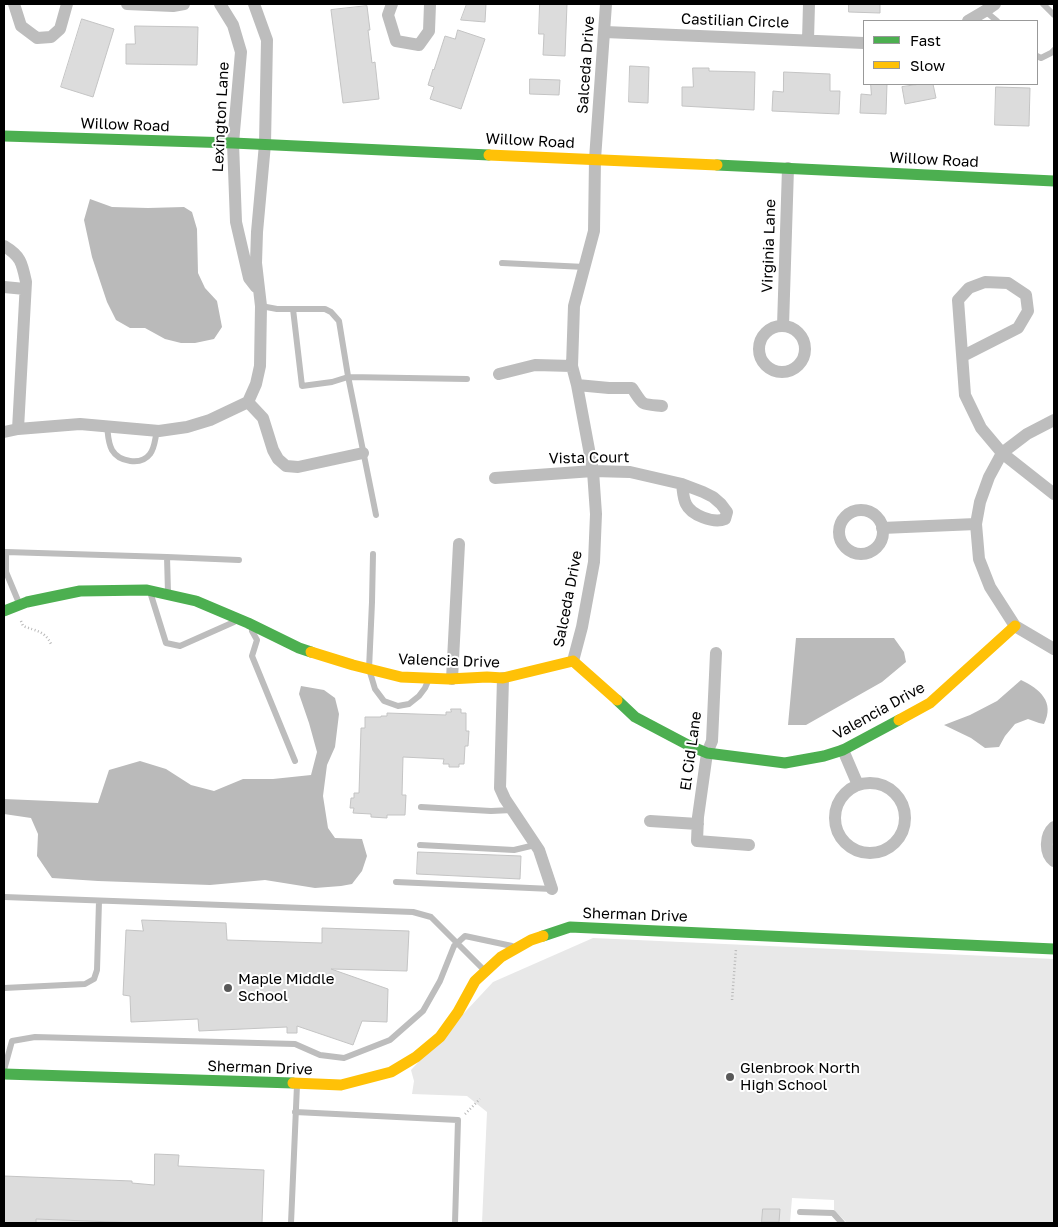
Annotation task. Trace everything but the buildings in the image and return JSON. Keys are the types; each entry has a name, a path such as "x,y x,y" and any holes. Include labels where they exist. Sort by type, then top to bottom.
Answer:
{"street":[{"path":"14,4 22,26 37,38 51,37 60,29 67,4"},
{"path":"127,4 173,6 184,4"},
{"name":"Lexington Lane","path":"220,4 233,25 241,52 233,143 236,222 249,278 259,291"},
{"name":"Lexington Lane","path":"248,402 256,384 260,366 261,306 256,263 265,144 267,40 254,4"},
{"path":"392,4 388,15 396,41 419,46 429,31 430,4"},
{"name":"Salceda Drive","path":"573,661 582,627 594,562 596,514 593,471 572,366 574,306 594,231 595,159 606,4"},
{"path":"808,40 810,4"},
{"path":"970,20 990,8"},
{"name":"Castilian Circle","path":"605,32 863,43"},
{"name":"Willow Road","path":"4,136 265,144 1054,181"},
{"name":"Virginia Lane","path":"783,326 788,168"},
{"path":"238,232 257,232"},
{"path":"4,246 14,252 20,260 26,282 18,429"},
{"path":"963,356 1018,328 1028,311 1026,295 1008,283 985,282 968,288 958,300 965,395 981,428 1002,453 1054,494"},
{"path":"4,287 25,289"},
{"path":"499,374 535,365 572,366"},
{"path":"577,385 632,388 640,402 662,406"},
{"path":"4,432 18,429 80,424 157,431 187,427 210,420 248,402 263,418 273,450 278,459 286,466 298,467 363,453"},
{"path":"1054,420 1027,434 1002,453 989,477 980,502 976,524 979,559 990,587 1015,626 1054,649"},
{"name":"Vista Court","path":"495,478 593,471 630,472 682,484"},
{"path":"882,528 976,524"},
{"path":"452,678 458,544"},
{"name":"Valencia Drive","path":"4,611 19,610 26,602 80,591 150,591 196,601 244,621 299,648 401,677 503,678 573,661 635,717 688,745 707,753 785,763 824,756 843,750 930,703 1015,626"},
{"name":"El Cid Lane","path":"716,653 712,741 707,753 696,840 749,845"},
{"path":"503,678 500,788 512,810 539,850 552,889"},
{"path":"843,750 858,786"},
{"path":"870,783 882,785 892,791 900,800 905,811 905,823 901,835 894,844 883,850 872,853 861,852 843,840 838,831 835,820 836,809 848,791 858,786 870,783"},
{"path":"650,822 698,824"},
{"path":"1054,827 1048,836 1047,845 1048,853 1054,861"},
{"name":"Sherman Drive","path":"4,1074 341,1085 391,1072 416,1057 440,1037 458,1012 475,981 501,957 531,940 570,927 1054,949"}],"lane":[{"path":"1043,4 1054,15"},
{"path":"990,8 996,20"},
{"path":"1038,56 1041,58 1051,54 1054,50"},
{"path":"502,263 585,267"},
{"path":"261,306 277,310 325,309 335,315 339,321 348,377 376,515"},
{"path":"293,309 302,386 332,382 348,377 467,379"},
{"path":"107,426 110,448 116,456 132,462 146,458 151,453 157,431"},
{"path":"19,610 6,572 5,552 239,560"},
{"path":"373,554 369,669 375,689 384,701 398,706 409,704 426,688 429,678"},
{"path":"167,557 168,595"},
{"path":"150,591 166,644 180,646 244,621 257,640 252,656 295,761"},
{"path":"421,807 491,811 512,810"},
{"path":"420,845 514,850 536,845"},
{"path":"396,882 552,889"},
{"path":"4,897 412,912 431,917 486,972"},
{"path":"4,988 85,984 94,979 97,970 99,901"},
{"path":"4,1070 12,1041 35,1037 295,1044 320,1055 344,1058 390,1040 423,1011 440,982 454,946 465,936 518,948"},
{"path":"291,1223 297,1084"},
{"path":"295,1112 458,1120 455,1223"},
{"path":"800,1212 833,1213 842,1223"}],"path":[{"path":"19,610 24,626 48,637 51,644"},
{"path":"732,1000 737,934"},
{"path":"458,1120 480,1099"}],"shaded area":[{"path":"90,199 112,207 184,207 192,212 197,229 198,273 205,288 217,301 222,327 214,339 195,343 181,343 165,339 145,328 130,328 116,320 107,302 92,257 84,220"},
{"path":"796,638 894,638 904,652 906,662 882,682 806,725 788,725"},
{"path":"1021,680 1040,692 1044,697 1048,709 1044,724 1028,719 1015,724 999,747 985,748 971,738 944,725 970,715 997,701"},
{"path":"301,686 324,690 335,698 339,714 335,747 327,765 323,796 328,828 335,838 362,839 367,856 362,871 352,884 315,888 265,880 210,885 52,878 37,856 38,834 31,818 4,814 4,799 98,803 109,770 140,761 166,769 191,785 214,791 243,779 273,779 311,775 317,752 299,694"},
{"name":"Glenbrook North High School","path":"593,938 1054,959 1054,1223 847,1223 834,1210 834,1200 792,1198 790,1223 482,1223 487,1112 467,1096 412,1094 414,1081 411,1070 493,982"},
{"path":"36,1219 121,1222 121,1223 36,1223"}],"traffic: fast":[{"path":"4,136 233,143 489,155"},
{"path":"717,165 1054,181"},
{"path":"4,611 27,602 80,591 147,590 196,601 311,652"},
{"path":"617,700 635,717 707,753 785,763 824,756 843,750 899,720"},
{"path":"543,936 570,927 1054,949"},
{"path":"4,1074 293,1083"}],"traffic: slow":[{"path":"489,155 717,165"},
{"path":"899,720 930,703 1015,626"},
{"path":"311,652 401,677 449,679 503,678 573,661 617,700"},
{"path":"293,1083 341,1085 391,1072 416,1057 440,1037 458,1012 475,981 501,957 531,940 543,936"}],"place":[{"name":"Maple Middle School","path":"228,988"},
{"name":"Glenbrook North High School","path":"730,1077"}]}
